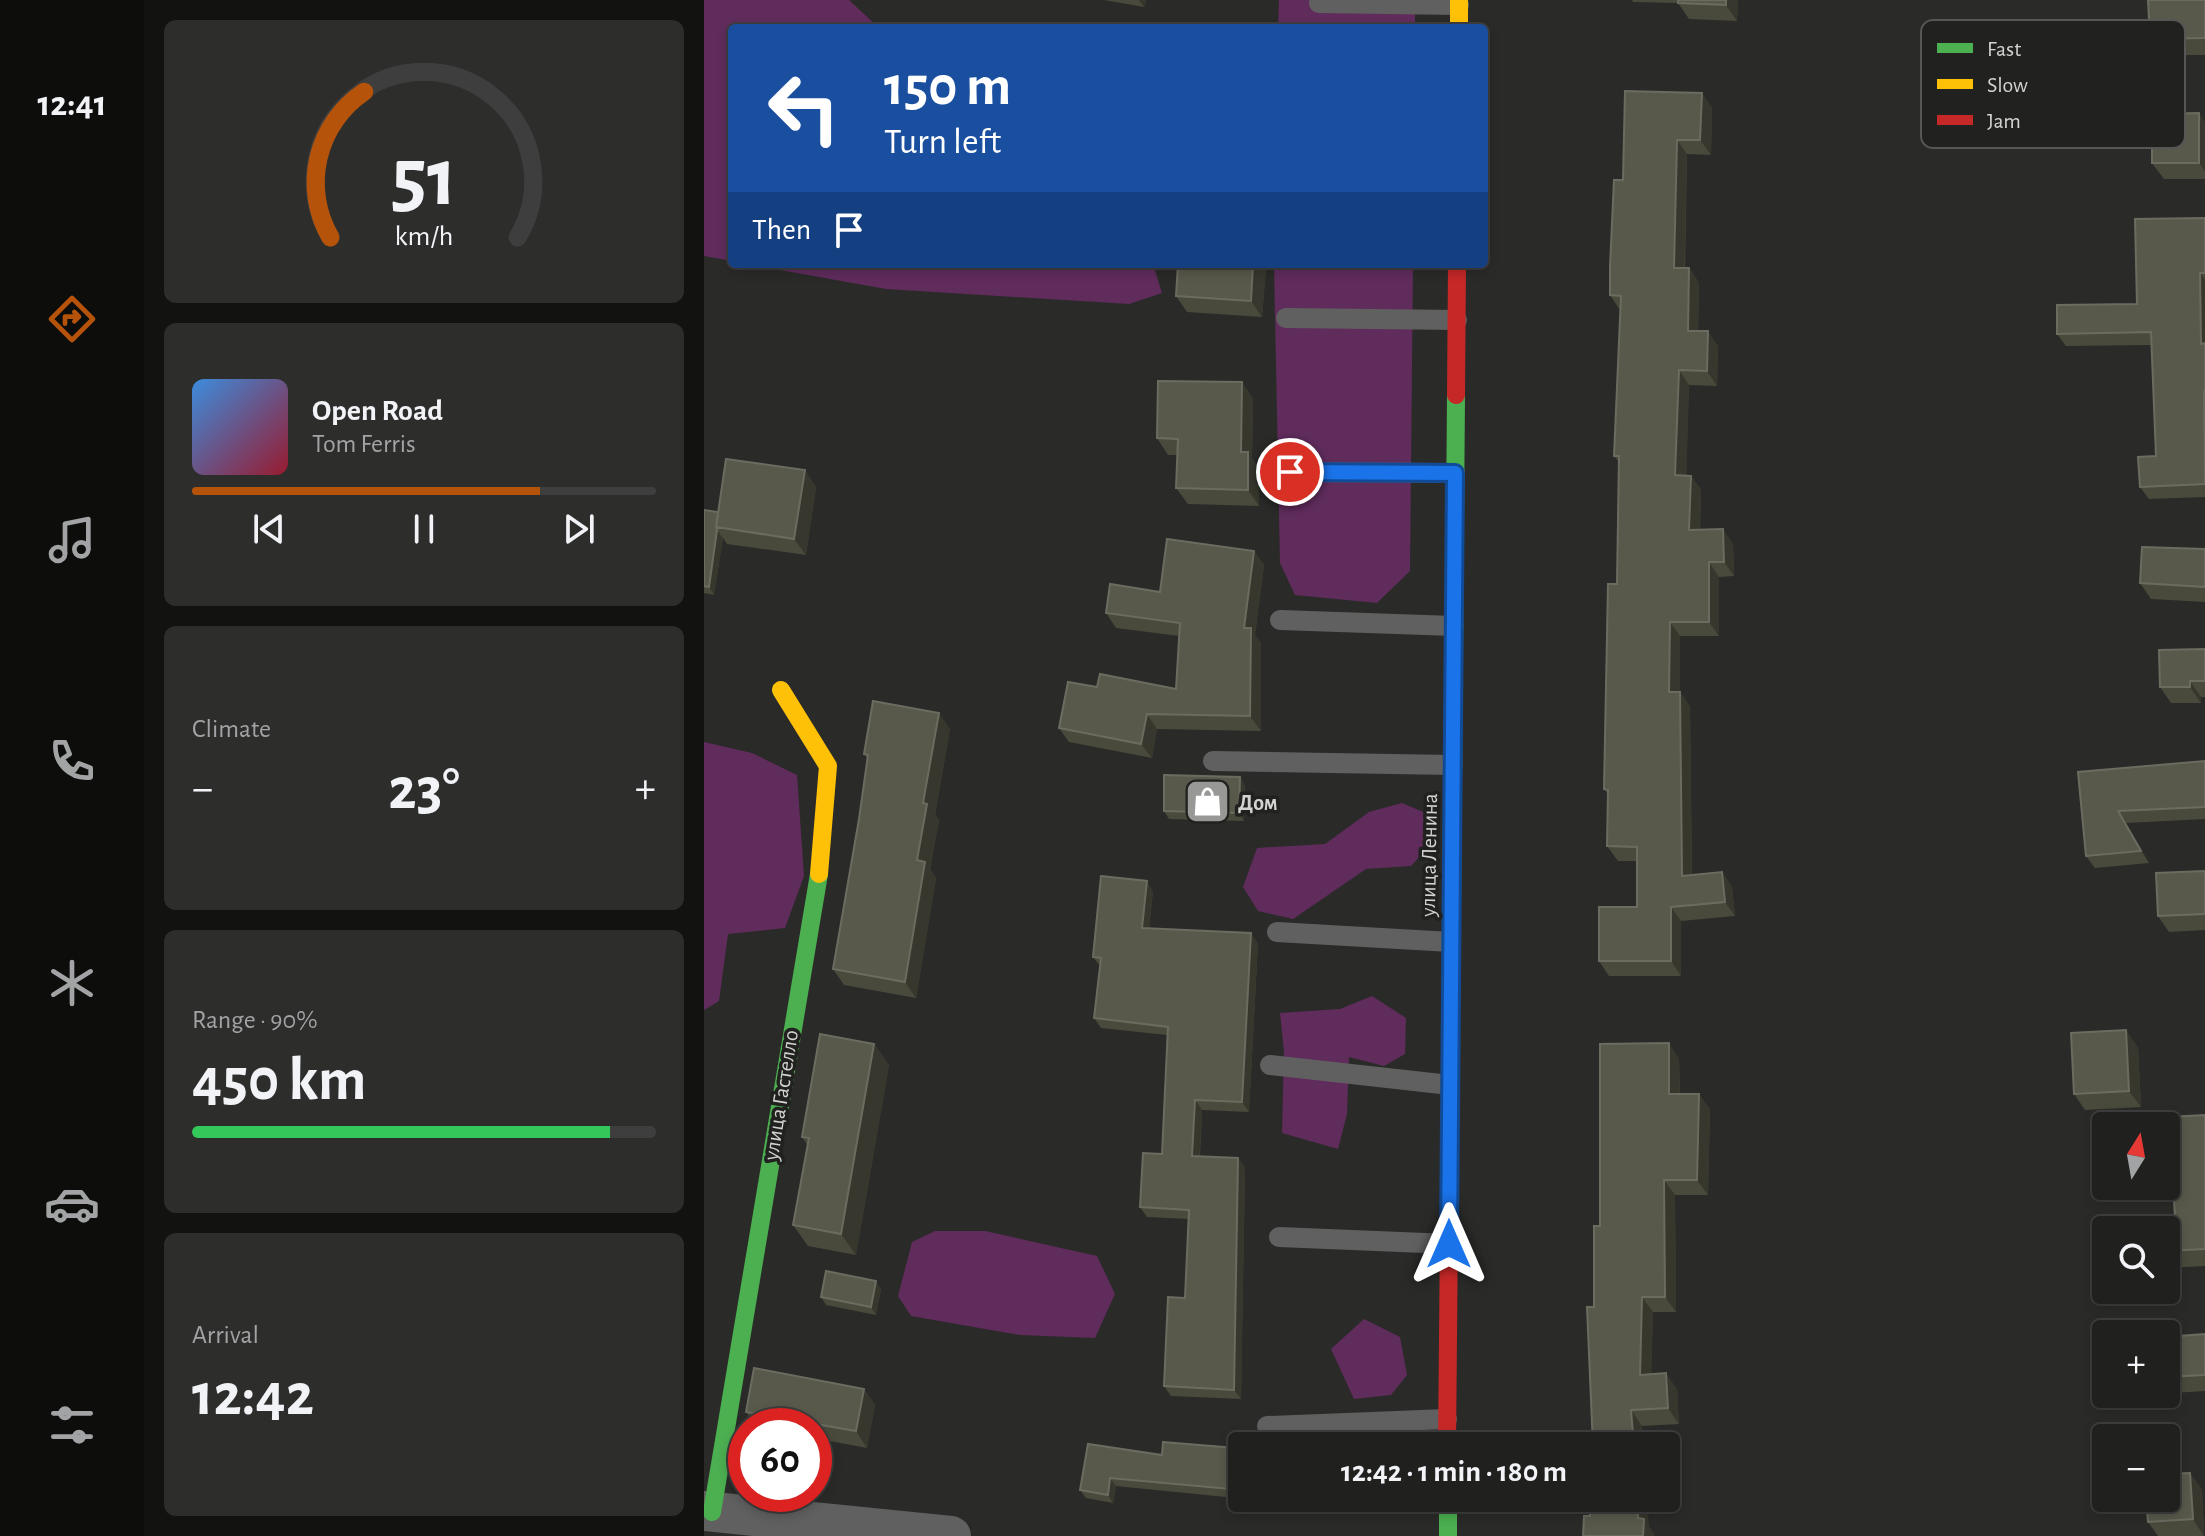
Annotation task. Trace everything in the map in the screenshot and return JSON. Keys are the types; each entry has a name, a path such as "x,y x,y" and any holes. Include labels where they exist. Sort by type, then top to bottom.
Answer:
{"main road":[{"path":"1459,2 1459,24"},
{"name":"улица Ленина","path":"1447,1432 1457,268"},
{"name":"улица Гастелло","path":"708,1512 823,851 828,766 781,690"},
{"path":"1448,1512 1448,1536"}],"street":[{"name":"улица Гастелло","path":"708,1512 951,1536"}],"lane":[{"path":"1319,3 1459,2"},
{"path":"1286,318 1457,320"},
{"path":"1290,472 1455,473"},
{"path":"1280,620 1454,626"},
{"path":"1213,761 1453,765"},
{"path":"1277,932 1451,942"},
{"path":"1270,1065 1450,1085"},
{"path":"1279,1237 1449,1244"},
{"path":"1267,1426 1447,1419"}],"shaded area":[{"path":"704,0 849,0 875,24 728,24 728,260 704,256"},
{"path":"1279,0 1415,0 1415,24 1278,24"},
{"path":"769,268 1154,268 1162,293 1129,304 886,289"},
{"path":"1274,268 1413,268 1410,571 1377,603 1295,595 1280,563"},
{"path":"704,742 752,753 797,775 804,876 785,928 728,934 719,1001 704,1010"},
{"path":"1402,803 1428,814 1430,845 1411,866 1366,869 1293,919 1258,911 1243,887 1257,848 1325,844 1369,812"},
{"path":"1372,996 1406,1018 1405,1054 1384,1066 1349,1057 1347,1114 1338,1149 1282,1133 1284,1052 1280,1013 1340,1009"},
{"path":"935,1231 985,1231 1097,1256 1115,1294 1095,1338 1020,1335 911,1316 898,1296 912,1242"},
{"path":"1364,1319 1400,1337 1407,1375 1391,1395 1354,1399 1331,1349"}],"building":[{"path":"1678,0 1726,0 1726,5 1678,3"},
{"path":"2148,0 2205,0 2205,38 2185,38 2185,20 2149,20"},
{"path":"1625,91 1702,93 1700,140 1677,140 1674,268 1689,268 1688,331 1708,331 1707,371 1679,370 1675,475 1691,476 1689,530 1723,529 1724,562 1709,562 1709,622 1670,622 1669,692 1680,692 1682,876 1722,872 1725,902 1671,907 1671,961 1599,961 1599,907 1637,907 1637,847 1607,846 1608,790 1604,789 1608,584 1617,584 1619,456 1614,456 1621,296 1610,295 1610,267 1614,180 1623,180"},
{"path":"2185,113 2199,113 2199,163 2152,163 2152,148 2185,148"},
{"path":"2205,218 2205,273 2200,273 2201,344 2205,343 2205,484 2140,487 2138,457 2156,456 2151,332 2057,334 2057,305 2137,304 2135,219"},
{"path":"1178,268 1253,268 1251,301 1176,296"},
{"path":"1158,381 1242,382 1241,452 1248,452 1248,490 1176,488 1178,439 1157,438"},
{"path":"726,459 805,470 794,539 716,527"},
{"path":"704,510 718,512 709,587 704,586"},
{"path":"1167,539 1254,551 1244,628 1251,628 1250,716 1147,714 1141,744 1059,728 1068,682 1097,687 1100,674 1176,689 1180,623 1106,613 1110,584 1160,592"},
{"path":"2142,547 2205,549 2205,587 2140,583"},
{"path":"2205,649 2205,681 2190,681 2190,687 2160,687 2159,650"},
{"path":"873,701 939,713 923,803 927,804 917,860 925,862 905,982 833,969 859,819 868,755 864,754"},
{"path":"2205,761 2205,807 2118,811 2141,851 2086,856 2078,772"},
{"name":"Дом","path":"1164,775 1240,777 1239,813 1164,811"},
{"path":"2205,871 2205,914 2158,916 2156,873"},
{"path":"1101,876 1147,881 1142,928 1251,933 1242,1102 1195,1100 1192,1156 1238,1158 1234,1390 1164,1386 1168,1297 1185,1298 1189,1210 1140,1207 1143,1153 1162,1154 1168,1027 1094,1018 1101,958 1093,957"},
{"path":"2126,1030 2129,1091 2074,1094 2071,1033"},
{"path":"820,1034 874,1044 841,1234 793,1225 809,1138 802,1137"},
{"path":"1669,1043 1669,1094 1699,1094 1697,1180 1664,1180 1665,1297 1642,1297 1640,1375 1666,1373 1668,1408 1631,1410 1633,1432 1592,1432 1587,1307 1594,1307 1594,1226 1600,1226 1600,1044"},
{"path":"2205,1115 2205,1249 2180,1250 2180,1216 2175,1216 2174,1200 2180,1200 2180,1116"},
{"path":"826,1271 876,1281 871,1307 821,1297"},
{"path":"2205,1334 2205,1375 2180,1376 2180,1336"},
{"path":"754,1368 864,1389 856,1431 832,1427 832,1408 747,1408"},
{"path":"1163,1442 1228,1447 1228,1489 1110,1478 1108,1495 1080,1490 1088,1444 1162,1455"},
{"path":"2180,1473 2190,1473 2193,1519 2148,1522 2147,1512 2180,1512"},
{"path":"1590,1512 1638,1512 1638,1518 1644,1519 1643,1536 1583,1536 1584,1516 1590,1516"}],"traffic: fast":[{"path":"1452,904 1456,395"},
{"path":"712,1512 819,874"},
{"path":"1448,1512 1448,1536"}],"traffic: slow":[{"path":"1459,0 1459,24"},
{"path":"781,690 828,766 819,874"}],"traffic: jam":[{"path":"1456,395 1457,268"},
{"path":"1447,1432 1452,904"}],"place":[{"name":"Дом","path":"1207,802"}],"route":[{"path":"1290,472 1455,473 1449,1244"}]}
